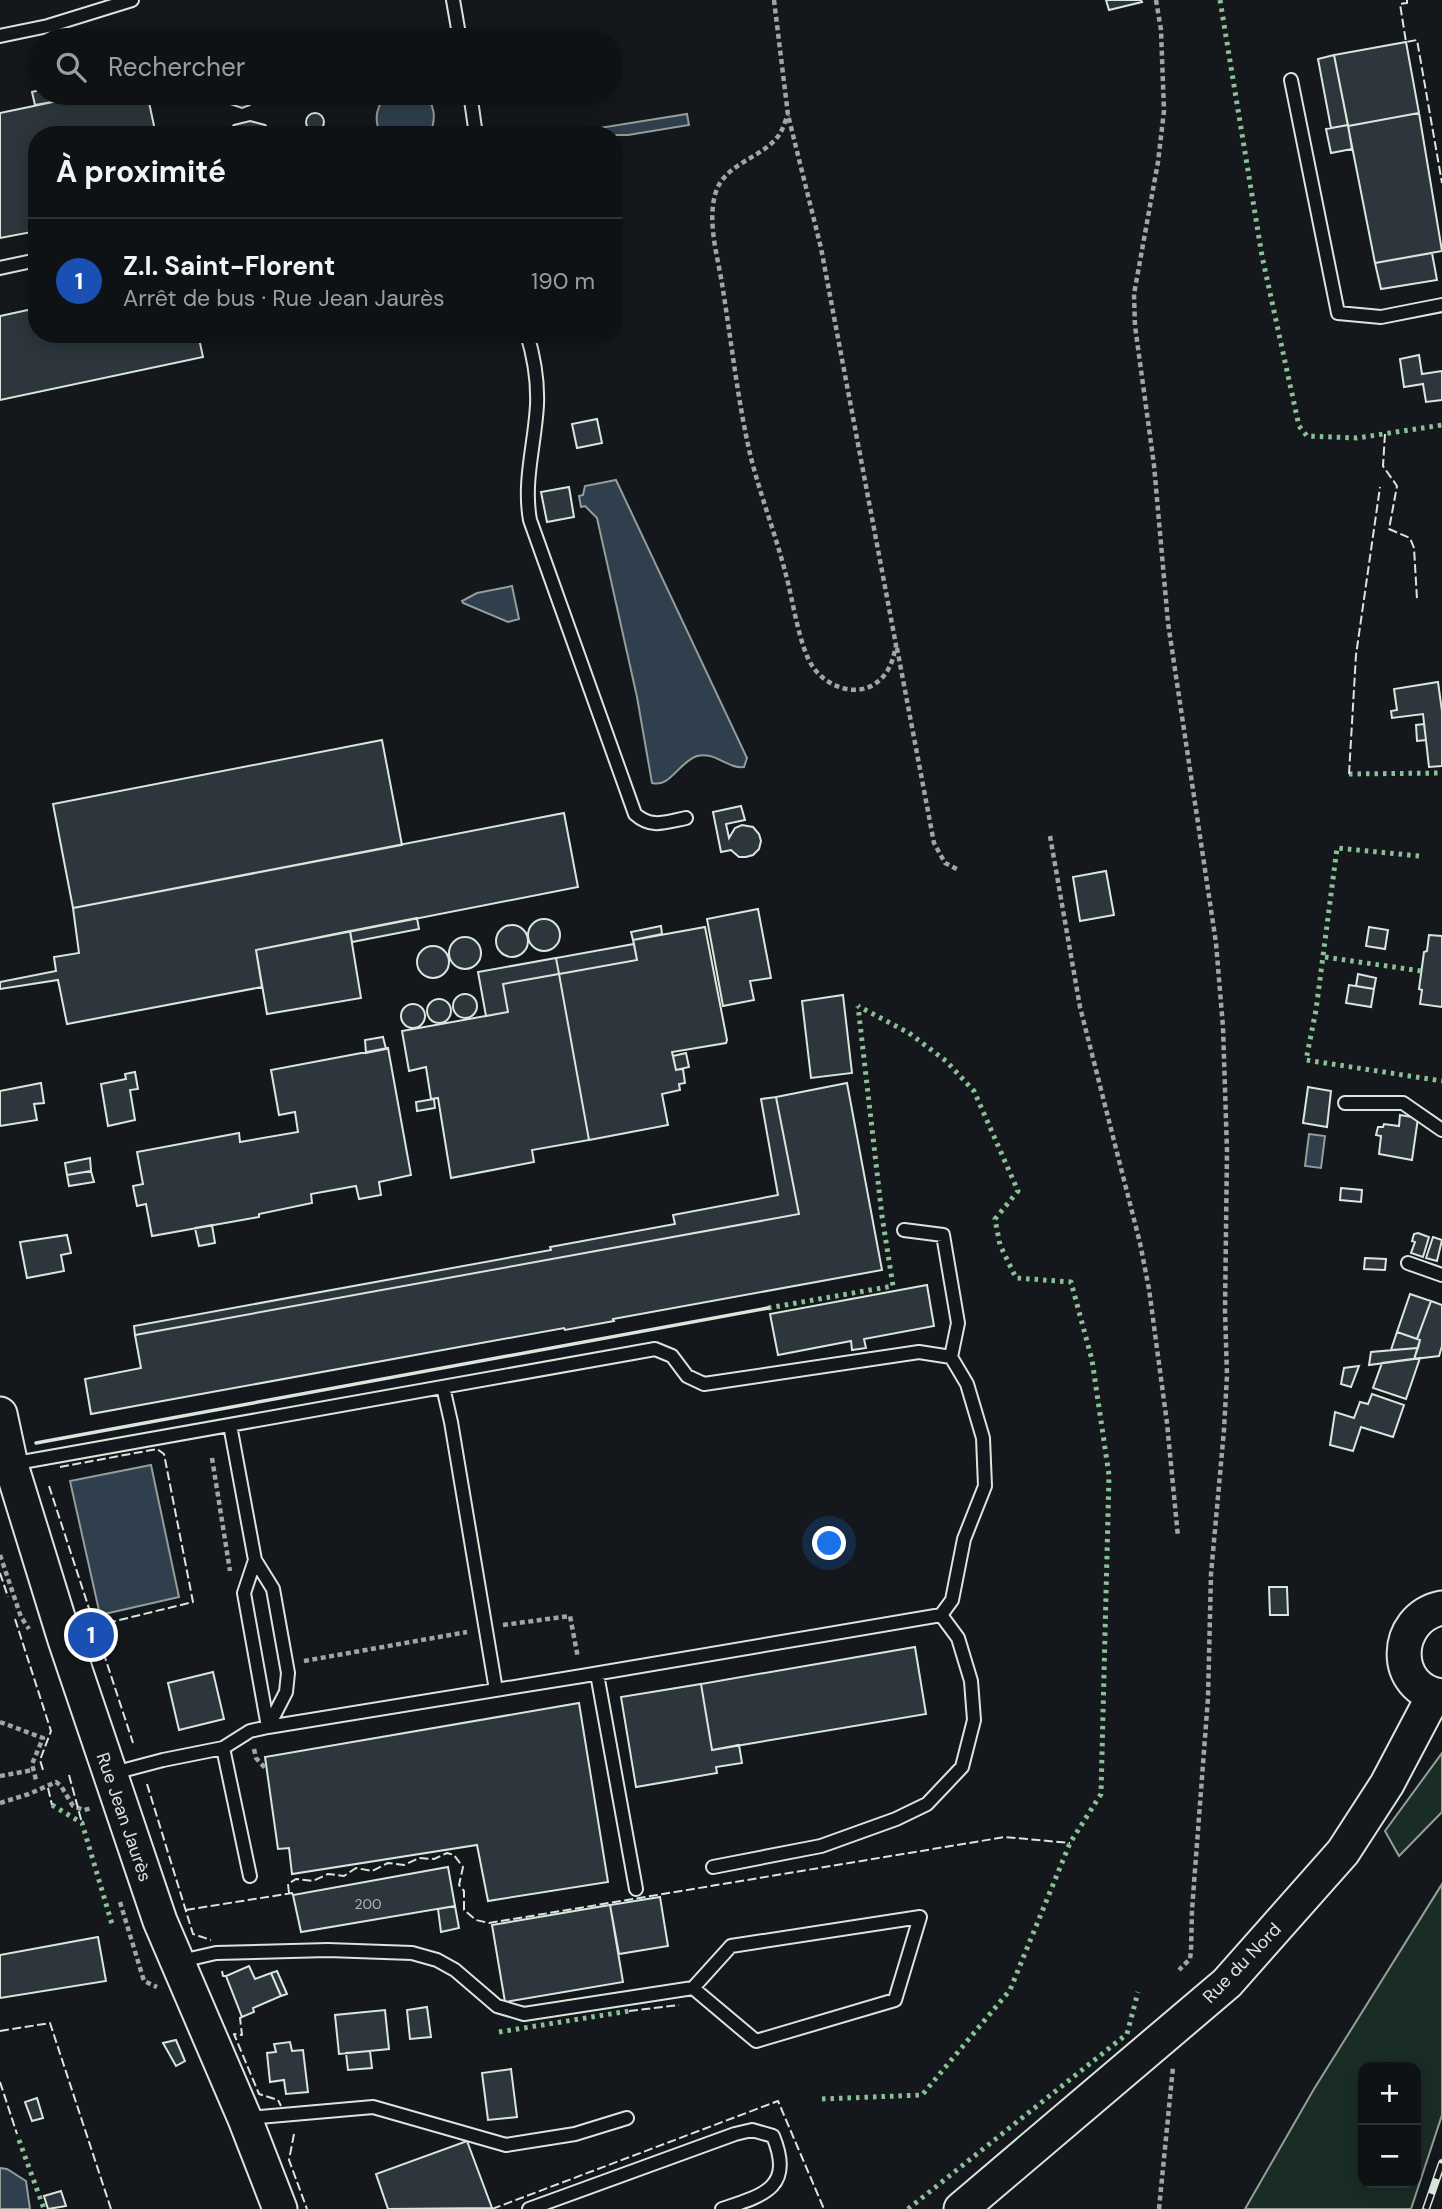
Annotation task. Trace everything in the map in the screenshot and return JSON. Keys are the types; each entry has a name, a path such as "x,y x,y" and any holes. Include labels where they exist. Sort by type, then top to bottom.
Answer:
{"street":[{"name":"Rue Jean Jaurès","path":"0,1414 11,1465 109,1774 160,1921 245,2119 280,2209"},
{"path":"1438,1695 1419,1686 1408,1674 1404,1657 1405,1641 1412,1626 1441,1601"},
{"name":"Rue du Nord","path":"961,2209 1227,1983 1343,1852 1387,1784 1438,1695"}],"lane":[{"path":"38,28 132,0"},
{"path":"453,0 458,28"},
{"path":"0,36 28,30"},
{"path":"1291,80 1338,313 1381,317 1442,305"},
{"path":"472,105 475,126"},
{"path":"0,268 28,262"},
{"path":"529,343 537,393 526,499 530,520 635,814 645,823 654,824 686,818"},
{"path":"1345,1103 1403,1103 1442,1130"},
{"path":"109,1774 223,1748 250,1731 268,1727 941,1615 952,1600 964,1539 985,1486 984,1438 967,1384 951,1357 958,1323 943,1235 904,1230"},
{"path":"1408,1263 1442,1275"},
{"path":"11,1465 655,1349 672,1356 687,1376 704,1384 919,1352 951,1357"},
{"path":"443,1387 496,1690"},
{"path":"230,1425 255,1560 273,1589 288,1673 286,1692 268,1727"},
{"path":"255,1560 244,1593 268,1727"},
{"path":"713,1867 821,1846 896,1819 927,1804 962,1767 974,1720 971,1682 958,1638 941,1615"},
{"path":"597,1674 636,1889"},
{"path":"223,1748 250,1876"},
{"path":"177,1962 216,1952 328,1950 412,1953 446,1965 497,2006 524,2014 693,1987 731,1946 920,1917 895,2000 756,2041 693,1987"},
{"path":"245,2119 373,2108 506,2145 575,2134 627,2118"},
{"path":"529,2209 735,2134 752,2130 772,2136 779,2152 781,2170 774,2186 746,2201 722,2209"}],"path":[{"path":"774,0 788,115 821,248 934,843 945,863 959,870"},
{"path":"1156,0 1161,30 1164,111 1158,162 1134,294 1135,326 1154,466 1168,623 1216,943 1223,1027 1227,1151 1225,1419 1211,1574 1208,1698 1191,1951 1190,1959 1178,1970"},
{"path":"788,115 779,135 722,180 715,193 712,209 743,418 752,460 806,653 813,667 825,680 838,687 852,690 867,688 886,674 896,645"},
{"path":"1050,836 1080,1007 1140,1243 1149,1289 1167,1423 1178,1537"},
{"path":"288,1673 306,1660 485,1628 570,1616 582,1676"},
{"path":"0,1721 43,1738 32,1765 36,1780"},
{"path":"0,1776 33,1770"},
{"path":"0,1803 56,1782 73,1806 84,1810 92,1808"},
{"path":"1159,2209 1178,2026"}],"green space":[{"path":"1442,1753 1442,1812 1399,1856 1385,1831"},
{"path":"1442,1884 1442,2115 1421,2179 1421,2062 1358,2062 1358,2188 1418,2188 1411,2209 1245,2209 1314,2089"}],"water":[{"path":"432,105 433,124 378,126 379,106"},
{"path":"687,114 689,125 628,135 623,135 623,126 612,126"},
{"path":"616,480 747,758 744,767 710,756 697,756 664,782 652,783 637,697 597,518 585,506 581,507 579,496 583,495 585,486"},
{"path":"512,586 519,619 508,622 462,601 477,593"},
{"path":"1309,1134 1325,1136 1321,1168 1305,1166"},
{"path":"151,1465 179,1597 100,1615 70,1481"},
{"path":"0,2168 7,2169 26,2181 30,2209 0,2209"}],"building":[{"path":"1106,0 1141,0 1142,2 1109,10"},
{"path":"1406,42 1419,113 1348,126 1334,55"},
{"path":"1334,55 1348,125 1331,128 1318,59"},
{"path":"38,105 150,105 154,126 28,126 28,233 0,238 0,113"},
{"path":"315,113 323,119 322,126 308,126 306,122 309,116"},
{"path":"1419,113 1442,251 1375,263 1348,126"},
{"path":"250,121 266,126 233,126"},
{"path":"1348,125 1352,149 1331,153 1326,129"},
{"path":"1432,253 1437,280 1381,289 1375,263"},
{"path":"28,310 28,343 200,343 203,357 0,400 0,316"},
{"path":"1419,355 1422,374 1442,371 1442,400 1426,402 1423,384 1404,387 1400,359"},
{"path":"597,419 602,443 577,448 572,424"},
{"path":"569,487 574,517 547,522 541,492"},
{"path":"1438,682 1442,711 1442,766 1429,767 1423,714 1392,718 1391,711 1397,710 1394,689"},
{"path":"1424,724 1426,740 1417,741 1416,725"},
{"path":"382,740 402,845 73,908 53,804"},
{"path":"741,806 745,820 726,824 729,838 735,828 742,825 753,827 759,834 759,849 746,857 739,857 731,850 721,852 713,812"},
{"path":"564,813 578,887 256,950 262,987 67,1024 58,980 0,989 0,982 56,971 54,957 79,953 73,908"},
{"path":"1106,871 1114,915 1080,921 1073,877"},
{"path":"758,909 771,978 750,981 754,1000 723,1006 707,919"},
{"path":"417,918 419,929 352,942 350,931"},
{"path":"544,919 555,924 560,935 555,946 544,951 533,946 528,935 533,924"},
{"path":"512,925 523,930 528,941 523,952 512,957 501,952 496,941 501,930"},
{"path":"661,926 662,934 633,940 631,932"},
{"path":"705,927 726,1043 672,1052 676,1070 683,1069 685,1083 679,1084 680,1090 662,1094 668,1125 589,1140 559,974 637,960 633,940"},
{"path":"1369,927 1388,930 1385,949 1366,946"},
{"path":"350,931 361,998 267,1014 256,950"},
{"path":"1429,935 1442,936 1442,1007 1420,1004 1422,990 1419,989"},
{"path":"465,937 476,942 481,953 476,964 465,969 454,964 449,953 454,942"},
{"path":"634,944 637,960 559,974 556,958"},
{"path":"433,946 444,951 449,962 444,973 433,978 422,973 417,962 422,951"},
{"path":"556,958 559,974 503,984 508,1012 486,1016 478,972"},
{"path":"559,974 589,1140 532,1150 534,1162 451,1178 438,1098 431,1099 426,1067 409,1071 402,1031 508,1012 503,984"},
{"path":"1358,974 1376,978 1374,989 1356,986"},
{"path":"1349,985 1374,989 1371,1007 1346,1003"},
{"path":"465,994 473,998 477,1006 473,1014 465,1018 457,1014 453,1006 457,998"},
{"path":"843,995 852,1073 811,1078 802,1001"},
{"path":"439,999 447,1003 451,1011 447,1019 439,1023 431,1019 427,1011 431,1003"},
{"path":"413,1004 421,1008 425,1016 421,1024 413,1028 405,1024 401,1016 405,1008"},
{"path":"383,1037 386,1049 366,1053 365,1040"},
{"path":"388,1048 411,1175 379,1182 381,1195 359,1199 356,1186 311,1194 312,1203 259,1214 259,1217 152,1236 146,1204 137,1206 133,1186 143,1184 137,1152 239,1133 240,1142 298,1132 295,1112 279,1115 271,1070"},
{"path":"686,1053 689,1067 676,1070 673,1056"},
{"path":"135,1072 138,1089 130,1090 135,1120 108,1126 101,1084 126,1079 125,1074"},
{"path":"41,1083 44,1103 34,1104 37,1120 0,1126 0,1091"},
{"path":"847,1083 882,1270 565,1330 564,1328 91,1414 85,1379 141,1368 135,1335 799,1214 776,1097"},
{"path":"1308,1087 1331,1091 1327,1127 1303,1123"},
{"path":"776,1097 799,1214 135,1335 134,1326 551,1250 550,1247 675,1224 673,1215 778,1195 761,1099"},
{"path":"434,1099 435,1108 417,1111 416,1102"},
{"path":"1400,1115 1418,1118 1412,1160 1379,1154 1381,1136 1376,1135 1378,1127 1383,1127 1384,1124 1399,1126"},
{"path":"90,1158 91,1171 67,1175 65,1163"},
{"path":"91,1171 94,1182 69,1186 67,1175"},
{"path":"1341,1188 1362,1190 1361,1202 1340,1200"},
{"path":"212,1225 215,1243 199,1246 195,1228"},
{"path":"1414,1234 1429,1237 1423,1257 1411,1253 1415,1242 1412,1241"},
{"path":"67,1235 71,1253 61,1255 64,1271 27,1278 20,1242"},
{"path":"1433,1237 1442,1240 1437,1261 1426,1258"},
{"path":"1365,1258 1386,1259 1385,1270 1364,1269"},
{"path":"927,1285 934,1326 864,1339 866,1348 852,1350 851,1341 778,1355 770,1314"},
{"path":"1410,1294 1431,1301 1417,1339 1397,1332"},
{"path":"1431,1301 1442,1305 1442,1346 1439,1356 1414,1359 1420,1340 1417,1339"},
{"path":"1397,1332 1420,1340 1418,1348 1391,1350"},
{"path":"1418,1348 1414,1359 1369,1365 1371,1352"},
{"path":"1420,1358 1406,1399 1373,1388 1382,1363"},
{"path":"1359,1366 1351,1387 1341,1384 1344,1368"},
{"path":"1372,1394 1404,1405 1393,1437 1361,1427 1353,1451 1330,1445 1335,1412 1354,1418 1360,1402 1368,1404"},
{"path":"1269,1587 1287,1587 1288,1615 1270,1615"},
{"path":"915,1647 926,1714 712,1750 701,1684"},
{"path":"213,1672 224,1719 179,1730 168,1683"},
{"path":"701,1684 712,1750 739,1745 742,1763 716,1767 717,1773 636,1787 621,1697"},
{"path":"579,1703 608,1882 488,1901 477,1845 292,1874 289,1848 278,1849 265,1757"},
{"path":"448,1867 455,1906 301,1932 293,1895"},
{"path":"660,1897 668,1946 619,1954 610,1905"},
{"path":"610,1905 623,1982 505,2002 492,1925"},
{"path":"455,1906 459,1928 441,1932 438,1909"},
{"path":"98,1937 106,1981 0,1998 0,1955"},
{"path":"249,1966 255,1979 271,1973 281,1996 253,2008 254,2012 242,2017 226,1976"},
{"path":"277,1971 287,1994 281,1996 271,1973"},
{"path":"427,2007 431,2037 410,2039 407,2010"},
{"path":"385,2010 389,2049 339,2054 335,2015"},
{"path":"176,2040 185,2061 176,2066 163,2043"},
{"path":"290,2042 292,2051 303,2050 308,2092 286,2094 284,2080 270,2082 267,2053 276,2052 274,2044"},
{"path":"370,2051 372,2068 348,2070 346,2053"},
{"path":"511,2069 517,2117 488,2120 482,2073"},
{"path":"37,2098 43,2118 32,2121 25,2102"},
{"path":"467,2141 492,2208 388,2209 376,2174"},
{"path":"61,2191 66,2206 48,2209 44,2196"}],"railway":[{"path":"1426,2209 1442,2163"}],"hedge":[{"path":"1220,0 1262,256 1299,426 1307,436 1357,438 1442,425"},
{"path":"1349,774 1442,773"},
{"path":"1419,856 1337,848 1316,1010 1306,1060 1442,1081"},
{"path":"1325,957 1421,971"},
{"path":"768,1308 893,1286 882,1216 858,1006"},
{"path":"822,2099 922,2095 1010,1990 1070,1843 1101,1794 1109,1475 1092,1360 1071,1282 1016,1278 1000,1245 995,1219 1018,1191 974,1091 946,1061 909,1033 858,1006"},
{"path":"52,1805 82,1823 112,1924"},
{"path":"908,2209 1127,2034 1138,1992"},
{"path":"499,2032 629,2011"},
{"path":"19,2140 44,2209"}],"fence":[{"path":"1407,0 1407,3 1400,4 1406,42 1417,40 1442,183"},
{"path":"1385,434 1383,466 1397,486 1389,529 1410,538 1414,548 1417,599"},
{"path":"1349,774 1356,655 1380,487"},
{"path":"60,1467 157,1449 164,1454 193,1602 95,1626"},
{"path":"49,1486 133,1743"},
{"path":"0,1573 8,1597"},
{"path":"15,1619 51,1731 40,1760 43,1770"},
{"path":"69,1775 82,1823"},
{"path":"147,1784 193,1934 211,1940"},
{"path":"48,1788 52,1805"},
{"path":"289,1893 288,1884 296,1879 313,1881 328,1874 344,1876 356,1868 372,1871 388,1863 404,1865 419,1858 434,1859 447,1853 454,1855 463,1867 459,1885 464,1891 464,1910 476,1920 489,1923 1005,1837 1070,1843"},
{"path":"186,1910 292,1893 293,1895"},
{"path":"222,1971 223,1976 226,1976"},
{"path":"629,2011 679,2005"},
{"path":"242,2017 242,2035 234,2034 259,2094 278,2100 281,2106"},
{"path":"0,2031 50,2023 111,2209"},
{"path":"0,2082 17,2134"},
{"path":"492,2209 778,2101 824,2209"},
{"path":"294,2134 289,2160 307,2209"}],"wall":[{"path":"36,1443 768,1308"}],"place":[{"name":"Z.I. Saint-Florent","path":"91,1635"}]}
